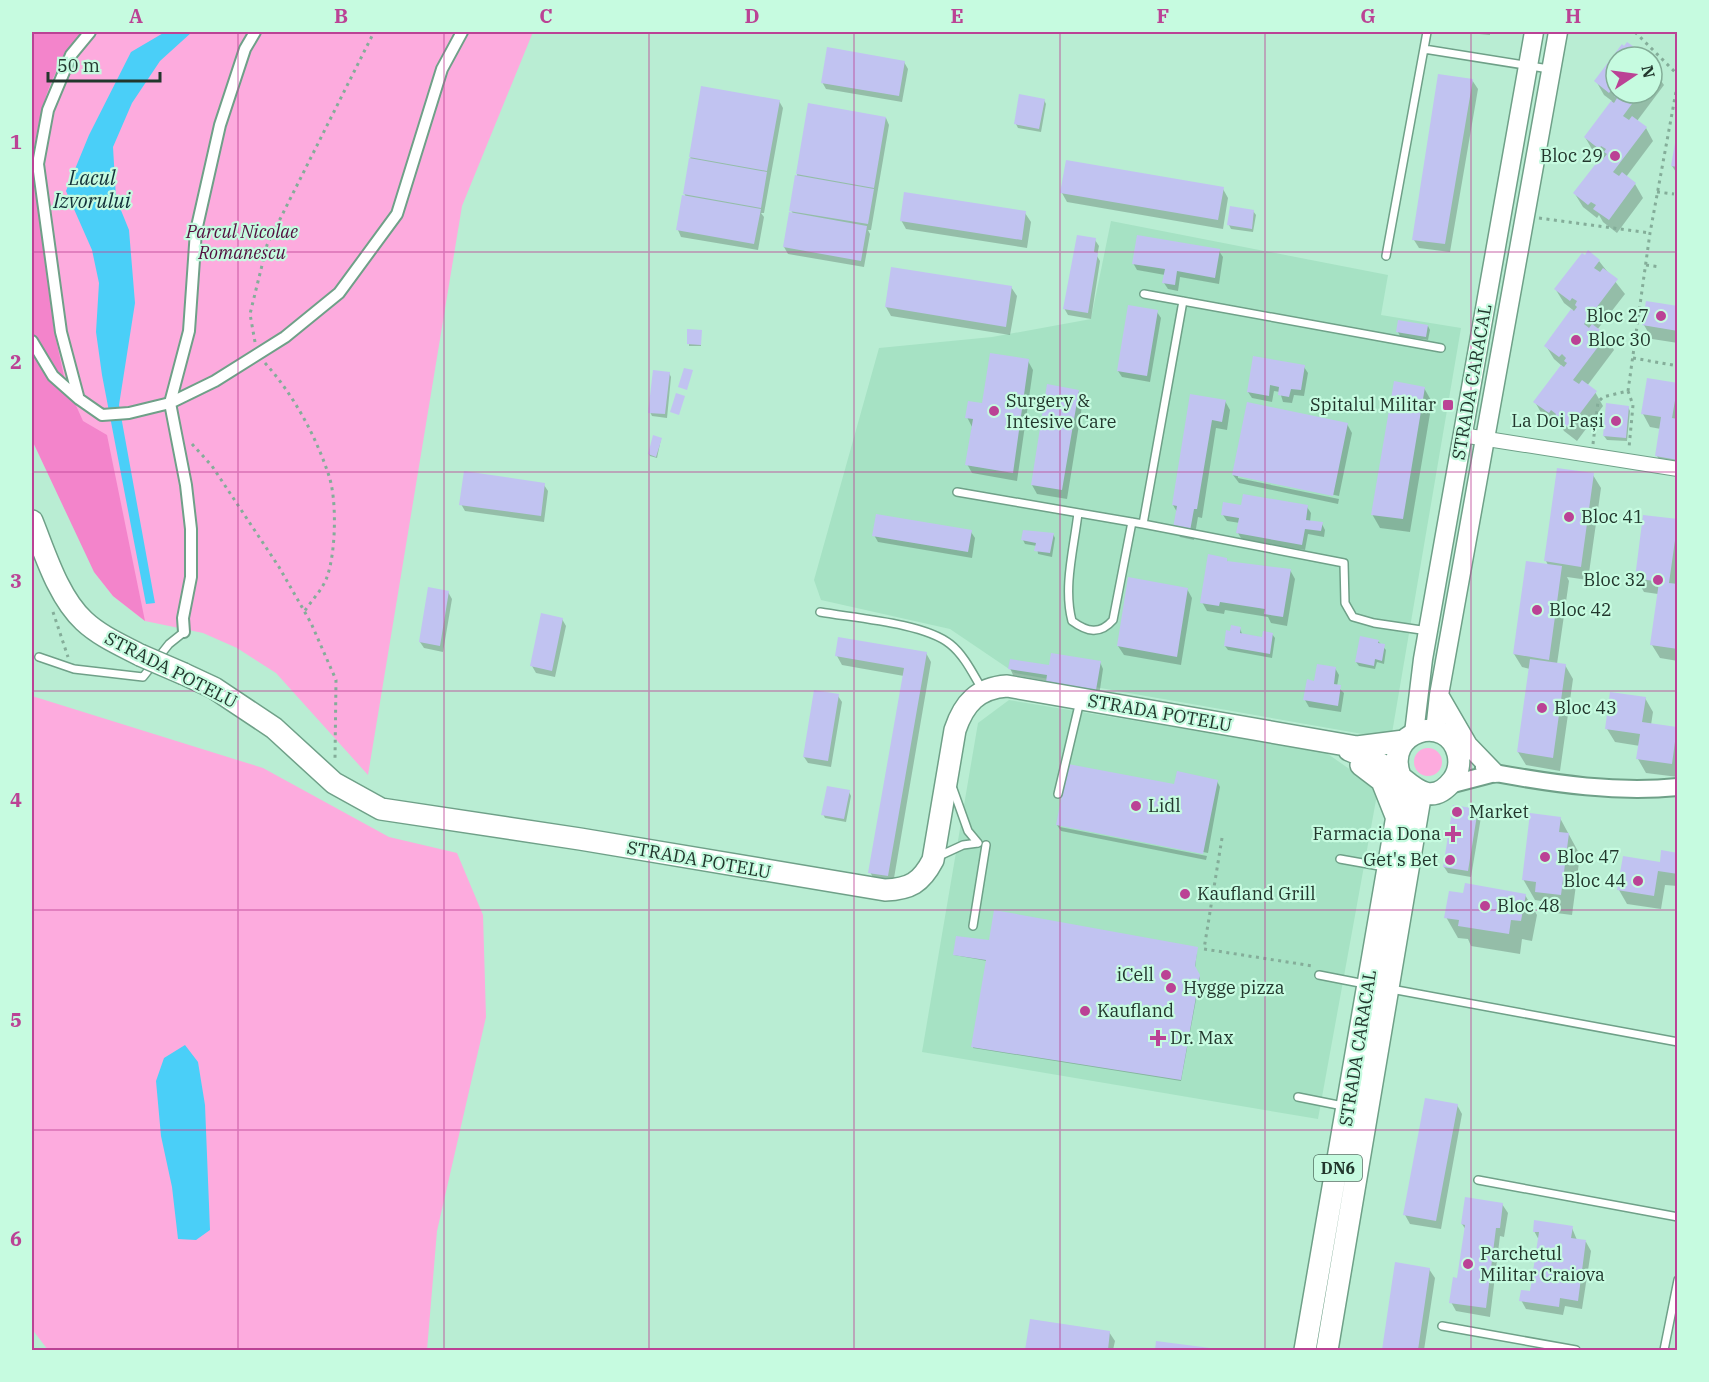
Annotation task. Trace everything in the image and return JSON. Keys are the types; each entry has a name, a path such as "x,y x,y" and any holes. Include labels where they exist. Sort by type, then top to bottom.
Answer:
{"main road":[{"name":"STRADA CARACAL","path":"1418,735 1428,631 1534,32"},
{"name":"STRADA CARACAL","path":"1418,735 1439,695 1558,32"},
{"name":"STRADA POTELU","path":"32,521 63,592 82,620 101,634 141,655 214,688 274,728 334,783 381,809 413,816 580,839 866,889 904,889 924,876 933,860"},
{"name":"STRADA POTELU","path":"983,692 1007,686 1330,743 1378,747 1418,735"},
{"path":"933,860 955,730 961,711 971,699 983,692"},
{"path":"1439,695 1468,745 1495,773"},
{"path":"1408,783 1436,792 1449,785 1458,769 1458,751 1449,738 1418,735"},
{"name":"DN6","path":"1408,783 1397,754 1418,735"},
{"path":"1330,743 1378,776 1387,789 1397,818"},
{"name":"STRADA POTELU","path":"1330,743 1379,763 1408,783"},
{"name":"STRADA CARACAL","path":"1305,1350 1397,818 1408,783"},
{"name":"STRADA CARACAL","path":"1327,1350 1389,988 1408,783"}],"street":[{"path":"79,399 61,332 38,164 48,110 71,55 90,32"},
{"path":"184,632 183,618 191,577 191,529 186,484 170,403 189,331 196,231 220,125 245,49 255,32"},
{"path":"32,341 53,376 79,399 102,415 129,413 170,403 215,381 285,337 339,293 397,214 442,69 462,32"},
{"path":"1462,435 1677,469"},
{"path":"1458,751 1495,773 1593,788 1652,790 1677,787"},
{"path":"1449,785 1495,773"}],"lane":[{"path":"1386,256 1427,32"},
{"path":"1424,49 1551,70"},
{"path":"1144,294 1441,348"},
{"path":"1143,524 1183,301"},
{"path":"957,492 1143,524 1344,563 1345,603 1353,617 1374,623 1428,631"},
{"path":"1078,513 1068,594 1069,610 1072,621 1084,629 1095,631 1106,628 1113,620 1132,522"},
{"path":"820,612 913,628 949,643 967,664 983,692"},
{"path":"39,657 74,669 143,677 169,644 184,632"},
{"path":"1058,794 1080,699"},
{"path":"933,860 963,845 978,843 968,831 956,802 949,763"},
{"path":"973,926 986,845"},
{"path":"1340,859 1388,868"},
{"path":"1319,975 1677,1042"},
{"path":"1298,1097 1348,1107"},
{"path":"1478,1180 1677,1217"},
{"path":"1665,1350 1677,1280"},
{"path":"1442,1326 1576,1350"}],"path":[{"path":"304,612 327,578 334,531 330,477 307,424 278,377 257,355 250,314 267,244 374,32"},
{"path":"1635,32 1677,75"},
{"path":"1628,461 1634,405 1628,391 1650,234 1677,81"},
{"path":"1658,192 1674,194"},
{"path":"1525,216 1650,234"},
{"path":"1646,265 1660,267"},
{"path":"1633,358 1677,366"},
{"path":"1592,455 1598,402 1603,397 1628,391"},
{"path":"174,425 212,466 279,567 304,612 336,680 335,764"},
{"path":"1222,838 1204,949 1321,967"}],"shaded area":[{"path":"32,32 82,32 61,63 47,94 38,126 32,163"},
{"path":"32,166 54,330 65,381 83,421 107,435 145,621 113,596 94,572 32,440"},
{"path":"1111,221 1388,275 1381,315 1461,328 1391,739 1015,673 950,629 821,600 814,580 879,348 992,337 1091,319"},
{"path":"1009,700 1325,752 1378,789 1318,1119 922,1052 978,723"}],"green space":[{"name":"Parcul Nicolae Romanescu","path":"32,32 533,32 462,206 368,775 276,673 237,648 203,633 145,621 113,596 96,574 32,440"},
{"path":"32,696 263,768 389,837 457,853 483,915 486,1017 437,1231 427,1350 48,1350 32,1329"},
{"path":"1428,748 1438,752 1442,762 1438,772 1428,776 1418,772 1414,762 1418,752"}],"water":[{"name":"Lacul Izvorului","path":"165,32 192,32 160,61 132,103 113,147 116,198 129,230 135,303 119,405 155,603 146,604 102,375 96,332 99,283 92,250 66,191 89,135 131,52"},
{"path":"185,1045 198,1062 205,1105 210,1230 196,1240 178,1239 172,1187 161,1136 156,1081 164,1058"}],"building":[{"path":"827,47 905,61 899,96 821,83"},
{"path":"1604,68 1604,89 1594,81"},
{"path":"1438,74 1473,79 1445,244 1412,240"},
{"path":"701,86 780,100 767,171 689,157"},
{"path":"1019,94 1045,99 1039,129 1014,124"},
{"path":"808,103 886,117 874,188 796,174"},
{"name":"Bloc 29","path":"1608,105 1631,105 1623,116 1629,120 1632,116 1647,127 1613,172 1619,176 1622,172 1636,183 1609,220 1593,209 1596,205 1591,202 1588,205 1573,193 1601,157 1603,159 1607,154 1604,152 1606,149 1601,146 1599,149 1584,137"},
{"path":"1675,143 1678,143 1678,167 1671,166"},
{"path":"689,158 767,172 761,208 683,194"},
{"path":"1066,160 1224,187 1218,220 1060,193"},
{"path":"795,175 874,189 868,224 789,211"},
{"path":"904,192 1026,211 1022,240 900,221"},
{"path":"682,195 761,209 754,244 676,230"},
{"path":"1230,206 1254,210 1252,229 1227,225"},
{"path":"789,212 867,226 861,261 783,247"},
{"path":"1077,235 1096,238 1094,252 1098,253 1088,313 1063,309"},
{"path":"1137,235 1220,249 1215,278 1177,271 1175,285 1162,283 1165,269 1132,264"},
{"name":"Bloc 30","path":"1588,250 1600,260 1594,268 1600,272 1603,268 1618,279 1584,324 1589,328 1592,324 1607,335 1573,380 1579,384 1582,380 1597,391 1569,428 1554,417 1556,414 1551,410 1549,413 1533,402 1561,365 1564,367 1567,363 1562,354 1559,357 1544,346 1571,309 1574,311 1577,307 1575,305 1577,301 1572,298 1570,301 1554,289 1582,253 1585,255"},
{"path":"891,267 1012,286 1006,327 885,307"},
{"name":"Bloc 27","path":"1646,301 1678,306 1678,331 1642,325"},
{"path":"1128,305 1158,310 1147,376 1117,371"},
{"path":"1398,320 1428,325 1426,337 1396,332"},
{"path":"687,329 702,330 701,345 687,344"},
{"name":"Surgery & Intesive Care","path":"990,353 1029,359 1013,473 965,465 973,419 965,418 968,401 982,403"},
{"path":"1253,356 1305,365 1301,390 1291,389 1289,397 1278,395 1279,387 1270,385 1269,396 1247,392"},
{"path":"684,368 693,370 687,390 678,387"},
{"path":"653,370 670,372 665,414 648,413"},
{"path":"1647,378 1678,383 1672,418 1678,419 1678,460 1655,456 1661,417 1641,414"},
{"path":"1394,381 1425,387 1403,519 1371,515"},
{"path":"1047,384 1079,390 1062,490 1031,485"},
{"path":"676,393 685,396 679,415 670,412"},
{"path":"1190,394 1226,400 1222,422 1212,420 1197,509 1194,509 1190,531 1173,528 1177,506 1172,505"},
{"path":"1247,402 1348,423 1333,496 1232,475"},
{"name":"La Doi Pași","path":"1606,403 1629,406 1626,438 1603,436"},
{"path":"653,435 662,438 656,457 648,454"},
{"name":"Bloc 41","path":"1557,468 1594,473 1581,567 1544,561"},
{"path":"464,471 545,483 541,516 459,505"},
{"path":"1243,494 1308,505 1306,520 1323,522 1321,531 1305,529 1302,545 1236,533 1239,518 1221,515 1223,502 1241,505"},
{"path":"876,514 972,530 968,552 872,536"},
{"name":"Bloc 32","path":"1643,515 1678,519 1669,583 1678,584 1678,649 1650,645 1659,582 1635,578"},
{"path":"1023,530 1054,533 1050,553 1034,551 1036,543 1021,540"},
{"path":"1208,554 1227,558 1227,561 1291,569 1283,617 1264,614 1265,609 1220,602 1219,606 1200,603"},
{"name":"Bloc 42","path":"1526,561 1562,566 1549,660 1513,654"},
{"path":"1128,577 1188,588 1177,657 1117,646"},
{"path":"428,587 449,591 440,646 419,642"},
{"path":"541,613 563,618 552,671 530,666"},
{"path":"1231,625 1241,627 1240,633 1262,637 1263,631 1273,633 1270,654 1224,646 1226,630 1230,631"},
{"path":"1360,636 1379,640 1378,643 1385,644 1382,661 1375,659 1374,666 1355,662"},
{"path":"838,637 927,652 888,876 868,873 904,668 835,656"},
{"path":"1051,653 1101,661 1096,690 1046,682 1047,675 1008,669 1010,659 1049,665"},
{"name":"Bloc 43","path":"1530,659 1566,664 1553,758 1517,752"},
{"path":"1317,664 1336,667 1334,684 1341,685 1338,706 1303,700 1307,679 1314,681"},
{"path":"814,690 839,694 828,761 803,757"},
{"path":"1610,692 1646,697 1642,722 1677,727 1672,764 1636,759 1640,734 1605,729"},
{"name":"Lidl","path":"1068,764 1174,784 1177,771 1218,780 1203,854 1056,825"},
{"path":"827,786 850,790 844,819 821,815"},
{"path":"1453,805 1478,809 1468,871 1443,867"},
{"name":"Bloc 47","path":"1530,813 1561,817 1559,832 1569,833 1561,895 1535,892 1536,882 1522,880"},
{"name":"Bloc 44","path":"1661,850 1678,853 1678,874 1658,871 1654,896 1617,890 1623,856 1660,862"},
{"name":"Bloc 48","path":"1465,883 1526,894 1521,921 1511,920 1509,934 1458,926 1459,920 1444,918 1449,891 1463,893"},
{"name":"Kaufland","path":"994,910 1198,947 1195,966 1200,975 1181,1080 971,1047 986,960 953,955 956,936 989,940"},
{"path":"1425,1098 1458,1104 1436,1221 1403,1215"},
{"path":"1465,1197 1503,1203 1500,1228 1496,1228 1486,1308 1449,1303 1453,1277 1457,1278 1465,1225 1461,1224"},
{"path":"1534,1220 1573,1226 1571,1238 1586,1240 1578,1301 1560,1298 1559,1307 1519,1301 1521,1290 1530,1291 1539,1232 1533,1232"},
{"path":"1395,1262 1430,1268 1418,1350 1382,1350"},
{"path":"1030,1319 1110,1331 1108,1350 1025,1350"},
{"path":"1156,1341 1218,1349 1218,1350 1155,1350"}],"place":[{"name":"Bloc 29","path":"1615,156"},
{"name":"Bloc 27","path":"1661,316"},
{"name":"Bloc 30","path":"1576,340"},
{"name":"Spitalul Militar","path":"1448,405"},
{"name":"Surgery & Intesive Care","path":"994,411"},
{"name":"La Doi Pași","path":"1616,421"},
{"name":"Bloc 41","path":"1569,517"},
{"name":"Bloc 32","path":"1658,580"},
{"name":"Bloc 42","path":"1537,610"},
{"name":"Bloc 43","path":"1542,708"},
{"name":"Lidl","path":"1136,806"},
{"name":"Market","path":"1457,812"},
{"name":"Farmacia Dona","path":"1453,834"},
{"name":"Bloc 47","path":"1545,857"},
{"name":"Get's Bet","path":"1450,860"},
{"name":"Bloc 44","path":"1638,881"},
{"name":"Kaufland Grill","path":"1185,894"},
{"name":"Bloc 48","path":"1485,906"},
{"name":"iCell","path":"1166,975"},
{"name":"Hygge pizza","path":"1171,988"},
{"name":"Kaufland","path":"1085,1011"},
{"name":"Dr. Max","path":"1158,1038"},
{"name":"Parchetul Militar Craiova","path":"1468,1264"}]}
